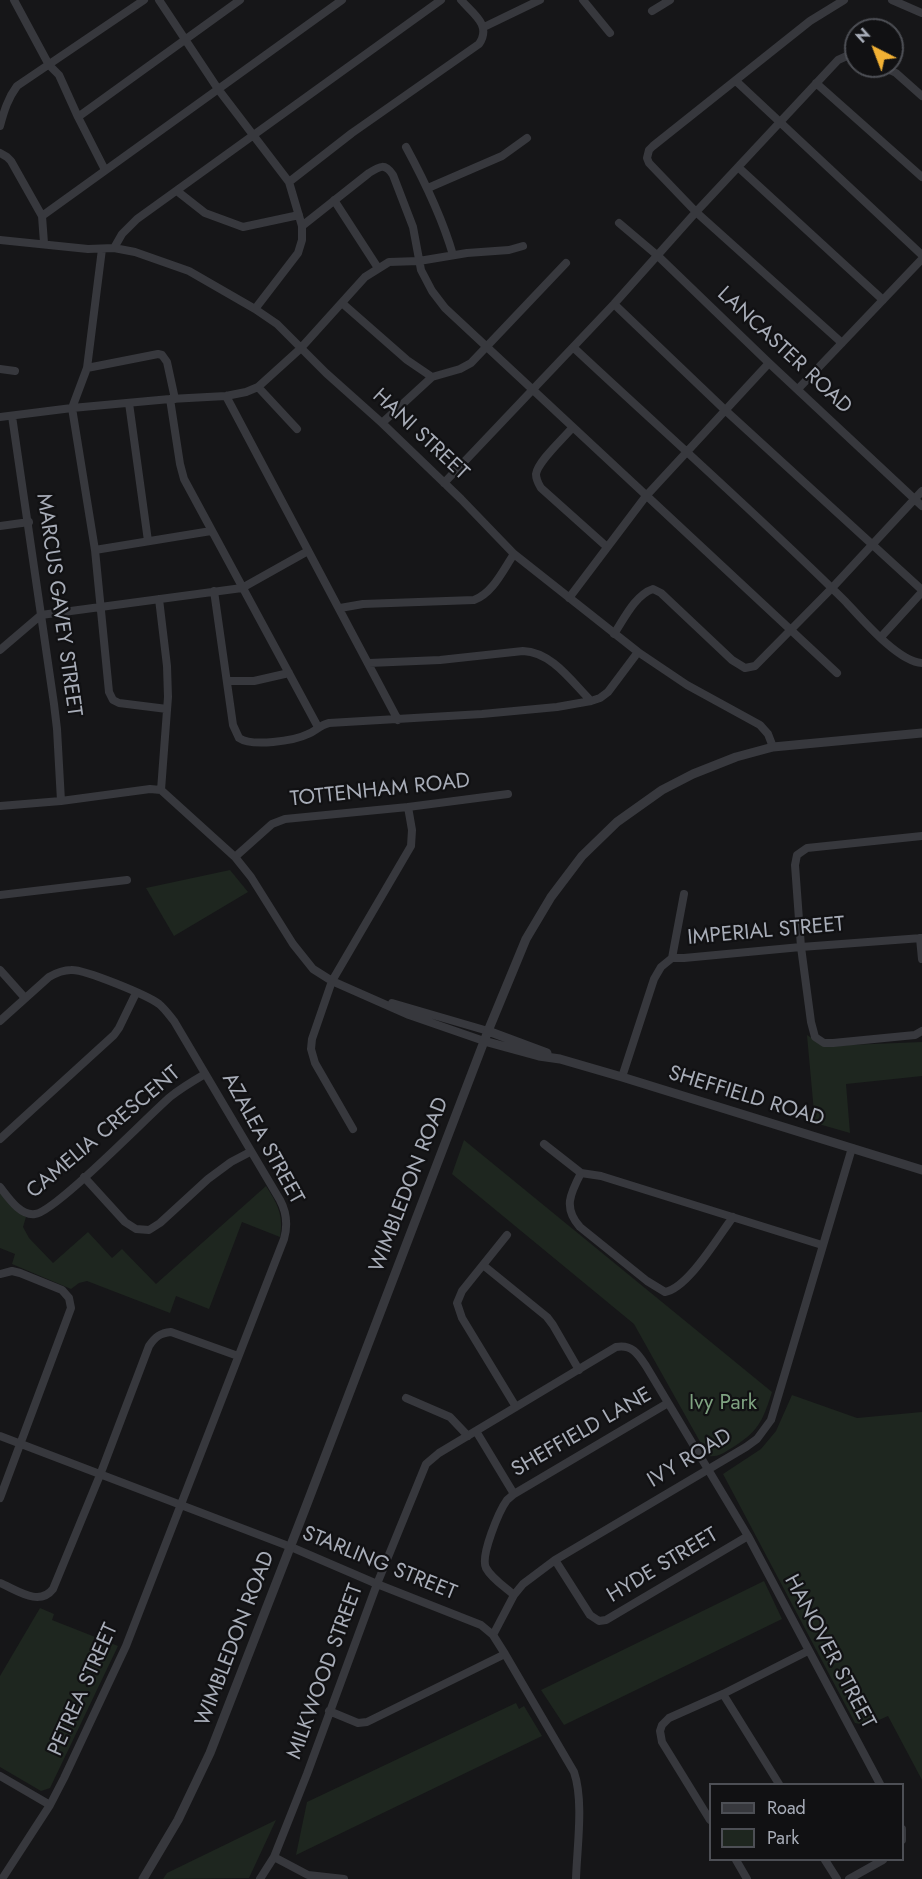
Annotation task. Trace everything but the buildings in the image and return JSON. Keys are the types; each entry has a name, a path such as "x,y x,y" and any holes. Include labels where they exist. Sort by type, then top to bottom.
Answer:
{"street":[{"path":"14,0 49,65 59,75 105,170"},
{"path":"0,126 8,101 17,86 144,0"},
{"path":"159,0 218,89 289,182 302,226 302,240 298,253 255,309"},
{"path":"78,117 240,0"},
{"path":"42,216 342,0"},
{"path":"114,248 129,226 441,0"},
{"path":"289,182 368,121 475,48 484,35 484,27 461,0"},
{"path":"484,27 540,0"},
{"path":"583,0 610,33"},
{"path":"652,11 670,0"},
{"path":"842,343 696,212 649,164 646,158 653,146 810,21 844,0"},
{"path":"894,0 922,13"},
{"path":"444,483 574,348 779,122 838,60 844,57"},
{"path":"901,78 922,96"},
{"path":"736,81 922,257 798,389"},
{"path":"816,83 922,177"},
{"path":"428,188 492,161 511,151 527,138"},
{"path":"406,147 428,188 453,255"},
{"path":"0,153 10,161 42,216 44,243"},
{"path":"738,167 883,300"},
{"path":"302,226 377,168 388,168 393,175 413,227 424,278 438,301 837,673"},
{"path":"177,191 205,213 243,227 299,215"},
{"path":"334,200 378,268"},
{"name":"LANCASTER ROAD","path":"619,223 658,256 922,506"},
{"name":"HANI STREET","path":"0,240 88,249 114,248 135,252 189,271 255,309 277,324 300,349 382,423 514,554 638,652 694,689 760,725 768,734 772,747"},
{"path":"0,417 72,408 237,394 258,387 300,349 355,287 389,262 419,261 508,250 523,246"},
{"path":"102,249 87,368 72,408 95,550 111,696 119,703 167,709"},
{"path":"382,423 432,377 466,366 488,347 566,263"},
{"path":"342,303 407,360 432,377"},
{"path":"614,304 725,410 922,591 881,638"},
{"path":"574,348 832,588 881,638 903,657 922,663"},
{"path":"87,368 162,355 166,362 173,399 181,472 318,727"},
{"path":"569,598 646,496 769,363"},
{"path":"0,369 15,371"},
{"path":"258,387 297,429"},
{"path":"226,396 398,720"},
{"path":"129,403 148,541"},
{"name":"MARCUS GAVEY STREET","path":"12,416 57,729 61,801"},
{"path":"572,428 540,464 536,476 537,482 607,547"},
{"path":"614,634 639,598 653,589 661,593 732,660 745,668 750,668 760,662 832,588 922,491"},
{"path":"0,526 28,522"},
{"path":"95,550 211,531"},
{"path":"0,650 41,615 242,588 308,551"},
{"path":"340,608 372,603 474,600 491,588 514,554"},
{"path":"214,591 233,725 239,738 244,742 261,744 301,737 308,735 318,727 338,723 557,707 600,699 608,692 638,652"},
{"path":"159,599 167,666 167,709 160,790"},
{"path":"369,663 533,652 553,663 591,700"},
{"path":"228,681 254,681 289,673"},
{"name":"WIMBLEDON ROAD","path":"143,1879 177,1820 210,1753 488,1031 526,939 566,875 603,835 639,805 684,779 736,757 772,747 922,733"},
{"path":"0,806 61,801 150,789 160,790 234,857 251,877 307,963 320,974 409,1015 484,1041"},
{"name":"TOTTENHAM ROAD","path":"234,857 278,820 508,794"},
{"path":"353,1129 315,1063 311,1049 312,1039 332,981 411,846 412,830 408,807"},
{"path":"922,836 807,848 801,851 795,859 801,947 811,1022 813,1032 819,1041 833,1043 915,1035 922,1031"},
{"path":"0,895 128,879"},
{"path":"672,958 684,894"},
{"path":"921,938 922,959"},
{"name":"IMPERIAL STREET","path":"622,1077 654,979 661,967 672,958 921,938"},
{"name":"AZALEA STREET","path":"0,1021 49,977 73,969 97,976 155,1001 168,1013 285,1208 287,1226 284,1239 180,1506"},
{"path":"0,970 25,998"},
{"path":"0,1139 114,1035 136,993"},
{"path":"379,1000 488,1031"},
{"name":"SHEFFIELD ROAD","path":"488,1031 560,1059 922,1170"},
{"name":"SHEFFIELD ROAD","path":"484,1041 531,1054 560,1059"},
{"name":"CAMELIA CRESCENT","path":"0,1187 22,1211 34,1215 49,1208 172,1095 205,1074"},
{"path":"544,1144 581,1173 601,1176 822,1245"},
{"name":"IVY ROAD","path":"493,1635 514,1595 532,1576 757,1438 771,1420 852,1148"},
{"path":"84,1177 126,1222 136,1229 149,1230 160,1223 208,1179 231,1162 250,1152"},
{"path":"581,1173 570,1199 572,1217 580,1227 647,1281 665,1292 677,1288 688,1278 733,1217"},
{"path":"507,1235 458,1298 458,1309 516,1407"},
{"path":"483,1265 546,1317 579,1370"},
{"path":"0,1274 12,1271 20,1273 62,1290 70,1302 70,1315 0,1498"},
{"path":"0,1583 34,1598 50,1593 100,1475 149,1346 154,1339 164,1333 178,1333 238,1356"},
{"name":"MILKWOOD STREET","path":"260,1879 274,1857 377,1584 426,1464 439,1453 616,1347 628,1346 638,1354 668,1403"},
{"path":"406,1398 450,1417 468,1436"},
{"name":"HANOVER STREET","path":"668,1403 748,1536 879,1783"},
{"name":"SHEFFIELD LANE","path":"514,1494 668,1403"},
{"path":"476,1431 514,1494 503,1505 484,1558 484,1564 491,1574 514,1595"},
{"name":"STARLING STREET","path":"0,1436 291,1547 481,1625 493,1635 506,1654 578,1783 576,1879"},
{"name":"PETREA STREET","path":"2,1879 50,1805 78,1750 126,1646 180,1506"},
{"name":"HYDE STREET","path":"555,1560 590,1615 599,1621 606,1620 748,1536"},
{"path":"709,1817 662,1742 660,1731 662,1725 669,1718 723,1694 808,1651"},
{"path":"329,1712 358,1723 367,1722 506,1654"},
{"path":"723,1694 778,1783"},
{"path":"0,1776 50,1805"},
{"path":"274,1857 308,1875 344,1879"},
{"path":"737,1861 747,1879"},
{"path":"826,1861 837,1879"},
{"path":"849,1879 881,1861"}],"green space":[{"path":"230,870 248,892 174,936 146,888"},
{"path":"807,1035 824,1046 922,1042 922,1076 846,1084 850,1133 815,1123"},
{"name":"Ivy Park","path":"464,1140 772,1392 762,1419 753,1432 722,1454 708,1456 634,1324 452,1174"},
{"path":"266,1186 279,1210 280,1237 242,1222 209,1309 176,1296 170,1313 87,1281 71,1289 12,1264 15,1254 0,1248 0,1191 26,1217 23,1227 29,1238 53,1263 88,1232 112,1258 122,1249 156,1284"},
{"path":"792,1395 857,1418 922,1412 922,1780 888,1716 868,1723 855,1723 723,1474 761,1449 776,1431"},
{"path":"764,1581 782,1619 564,1725 541,1690"},
{"path":"40,1608 54,1614 52,1620 118,1646 50,1788 41,1791 0,1767 0,1676"},
{"path":"516,1703 519,1709 524,1706 542,1736 296,1855 307,1802"},
{"path":"276,1820 249,1878 163,1879 167,1873"}]}
